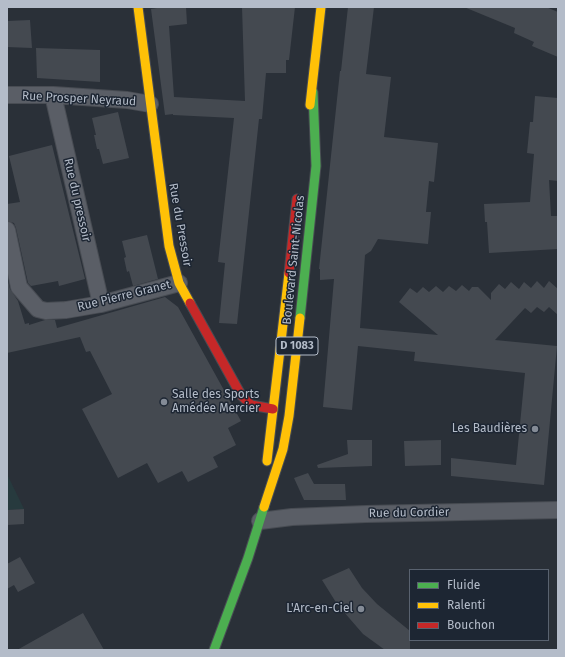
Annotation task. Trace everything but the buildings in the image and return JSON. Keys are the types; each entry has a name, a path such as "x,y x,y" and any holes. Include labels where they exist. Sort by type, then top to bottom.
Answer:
{"main road":[{"name":"Rue du Pressoir","path":"138,7 169,246 179,283 241,395 251,405 273,410"},
{"name":"Boulevard Saint-Nicolas","path":"305,137 313,92 321,7"},
{"name":"Boulevard Saint-Nicolas","path":"214,650 260,521 283,449 289,416 316,166 313,92"},
{"name":"Boulevard Saint-Nicolas","path":"260,521 298,191"}],"street":[{"name":"Rue Prosper Neyraud","path":"7,95 53,95 127,100 150,104"},
{"name":"Rue du pressoir","path":"53,95 101,304"},
{"name":"Rue Pierre Granet","path":"7,230 18,286 38,309 46,311 66,310 101,304 179,283"},
{"name":"Rue du Cordier","path":"260,521 292,517 366,514 558,510"}],"green space":[{"path":"7,474 24,509 7,510"}],"traffic: fast":[{"path":"300,318 316,166 313,92"},
{"path":"214,650 248,558 264,507"}],"traffic: slow":[{"path":"138,7 169,246 179,283 190,303"},
{"path":"310,105 321,7"},
{"path":"267,461 289,273"},
{"path":"264,507 283,449 289,416 300,318"}],"traffic: jam":[{"path":"289,273 297,199"},
{"path":"190,303 241,395 251,405 273,409"}],"place":[{"name":"Salle des Sports Amédée Mercier","path":"164,402"},
{"name":"Les Baudières","path":"535,429"},
{"name":"L'Arc-en-Ciel","path":"361,609"}]}
